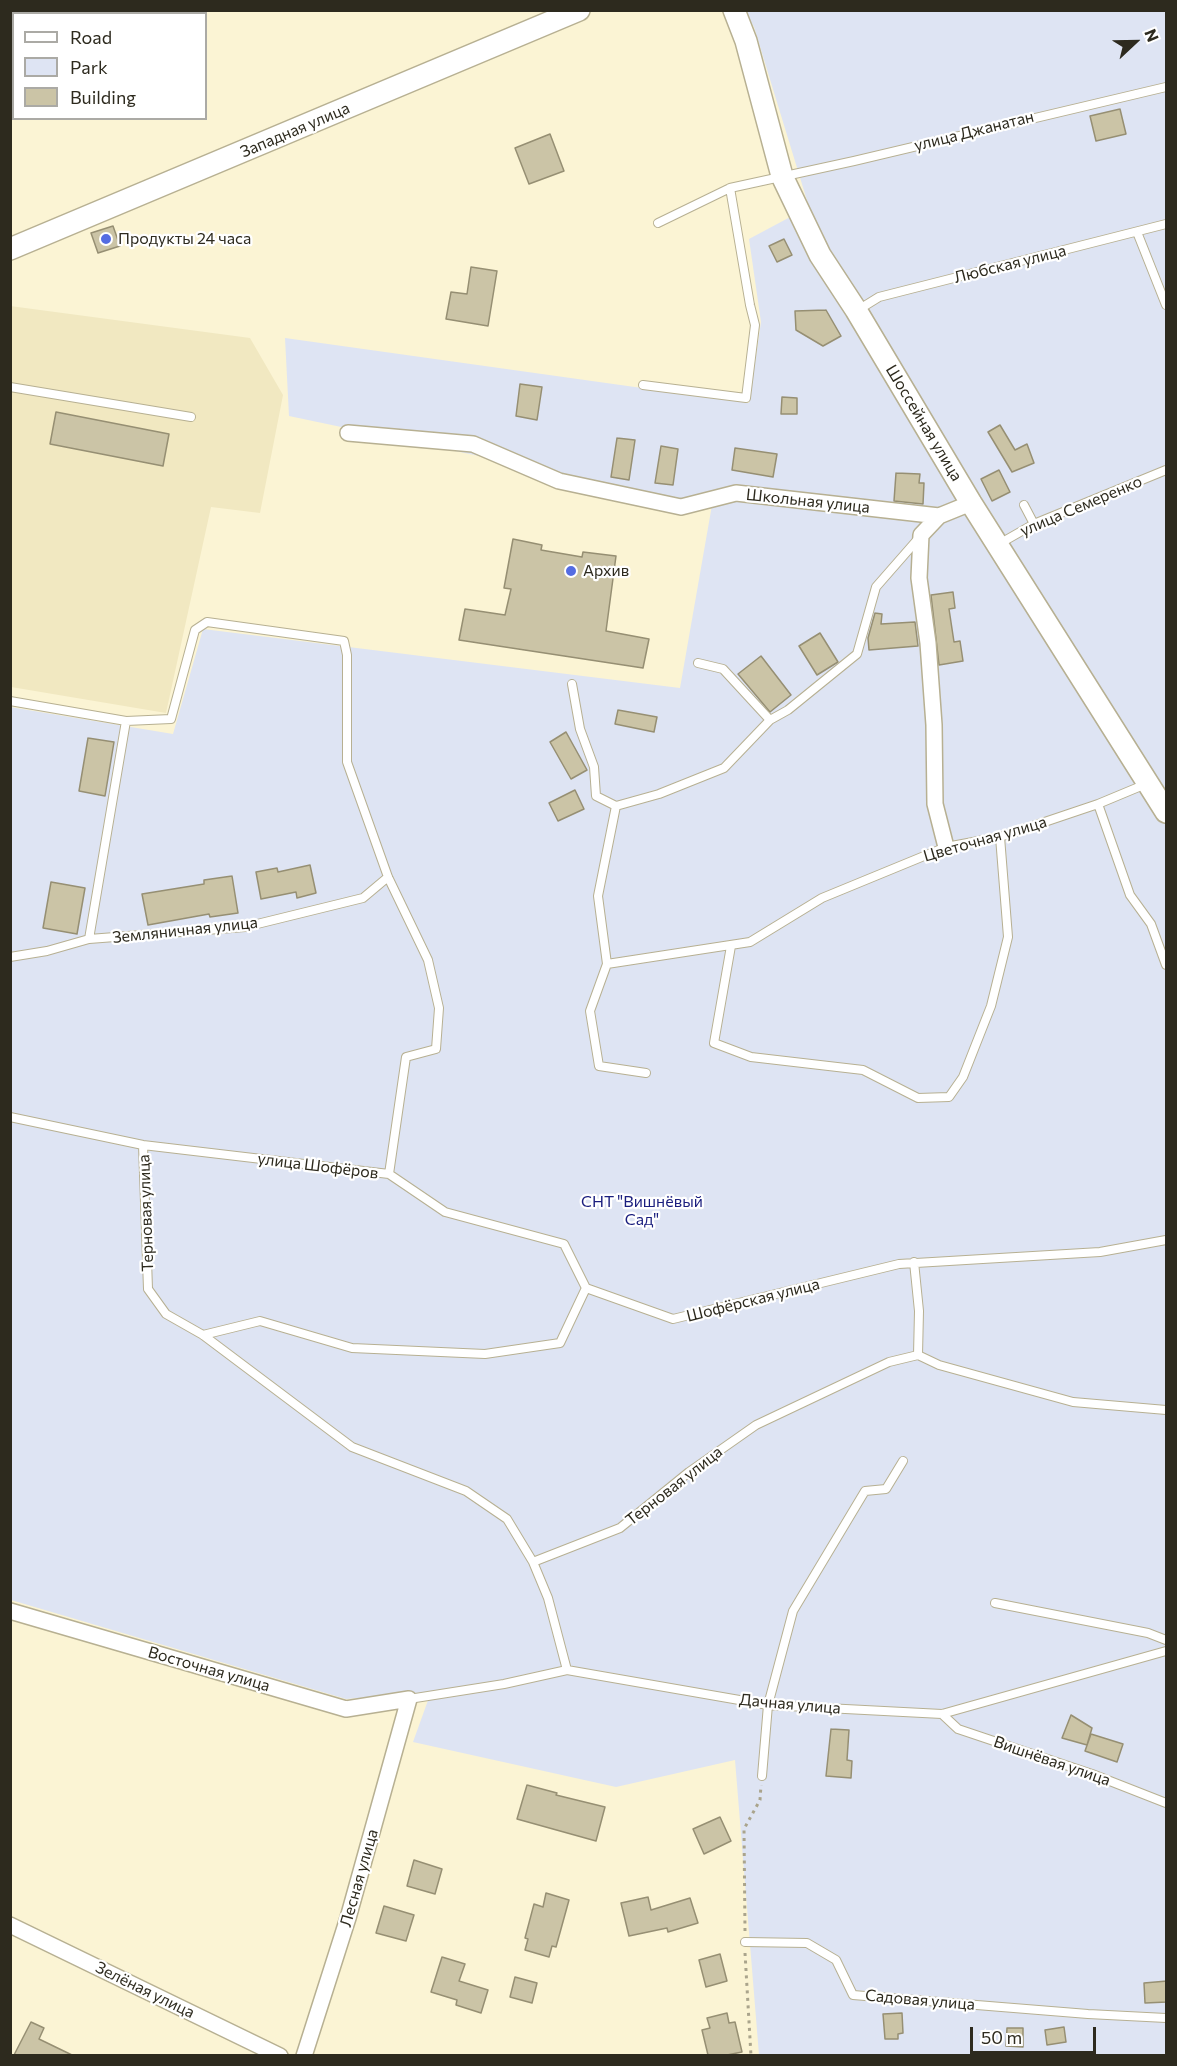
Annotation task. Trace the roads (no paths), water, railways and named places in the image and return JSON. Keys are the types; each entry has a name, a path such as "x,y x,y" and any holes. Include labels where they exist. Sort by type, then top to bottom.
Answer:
{"street":[{"name":"Западная улица","path":"10,249 579,10"},
{"name":"Шоссейная улица","path":"734,10 746,41 782,176 820,255 856,310 971,503 1167,812"},
{"name":"Школьная улица","path":"348,433 473,444 559,481 681,507 736,493 939,516"},
{"path":"946,847 935,804 934,725 928,643 919,578 921,535 939,516 971,503"},
{"name":"Восточная улица","path":"10,1611 346,1708 410,1699"},
{"name":"Лесная улица","path":"304,2055 348,1918 410,1699"},
{"name":"Зелёная улица","path":"10,1924 280,2055"}],"lane":[{"name":"улица Джанатан","path":"658,223 730,188 1167,87"},
{"path":"643,385 746,398 755,325 730,188"},
{"name":"Любская улица","path":"856,310 879,297 1167,224"},
{"path":"1137,232 1167,305"},
{"path":"10,387 191,417"},
{"name":"улица Семеренко","path":"997,544 1034,524 1167,470"},
{"path":"1024,505 1034,524"},
{"path":"572,684 580,729 594,767 596,796 616,806 658,794 724,768 770,720 788,710 856,654 876,587 921,535"},
{"path":"10,701 126,721 171,719 195,630 207,622 344,641 347,656 347,762 388,877 428,960 439,1008 436,1049 406,1057 389,1174"},
{"path":"698,663 723,669 770,720"},
{"path":"89,939 126,721"},
{"name":"Цветочная улица","path":"607,964 750,942 822,898 946,847 1000,837 1098,804 1148,784"},
{"path":"1098,804 1130,895 1151,924 1167,965"},
{"path":"616,806 598,896 607,964 590,1011 599,1066 646,1073"},
{"path":"731,946 714,1042 751,1057 862,1070 918,1098 949,1097 963,1077 991,1006 1008,937 1000,837"},
{"name":"Земляничная улица","path":"10,957 47,951 89,939 245,927 363,898 388,877"},
{"name":"улица Шофёров","path":"10,1117 143,1145 389,1174 445,1212 564,1244 586,1288"},
{"name":"Терновая улица","path":"143,1145 148,1289 166,1314 203,1335 352,1447 466,1491 507,1519 533,1562 620,1528 689,1472 756,1425 889,1362 918,1355"},
{"name":"Шофёрская улица","path":"586,1288 673,1319 914,1262 1100,1252 1167,1240"},
{"path":"914,1262 919,1311 918,1355 939,1365 1073,1402 1167,1410"},
{"path":"203,1335 260,1321 352,1348 485,1354 560,1343 586,1288"},
{"path":"762,1776 768,1705 793,1611 865,1491 886,1489 903,1461"},
{"path":"533,1562 548,1598 567,1670"},
{"path":"995,1603 1148,1633 1167,1640"},
{"name":"Дачная улица","path":"410,1699 504,1684 567,1670 768,1705 942,1714 1167,1651"},
{"name":"Вишнёвая улица","path":"942,1714 958,1729 1092,1774 1167,1803"},
{"name":"Садовая улица","path":"745,1942 807,1943 836,1960 853,1995 1167,2018"}],"place":[{"name":"Продукты 24 часа","path":"106,239"},
{"name":"Архив","path":"571,571"}],"park label":[{"name":"СНТ \"Вишнёвый Сад\"","path":"642,1211"}]}
